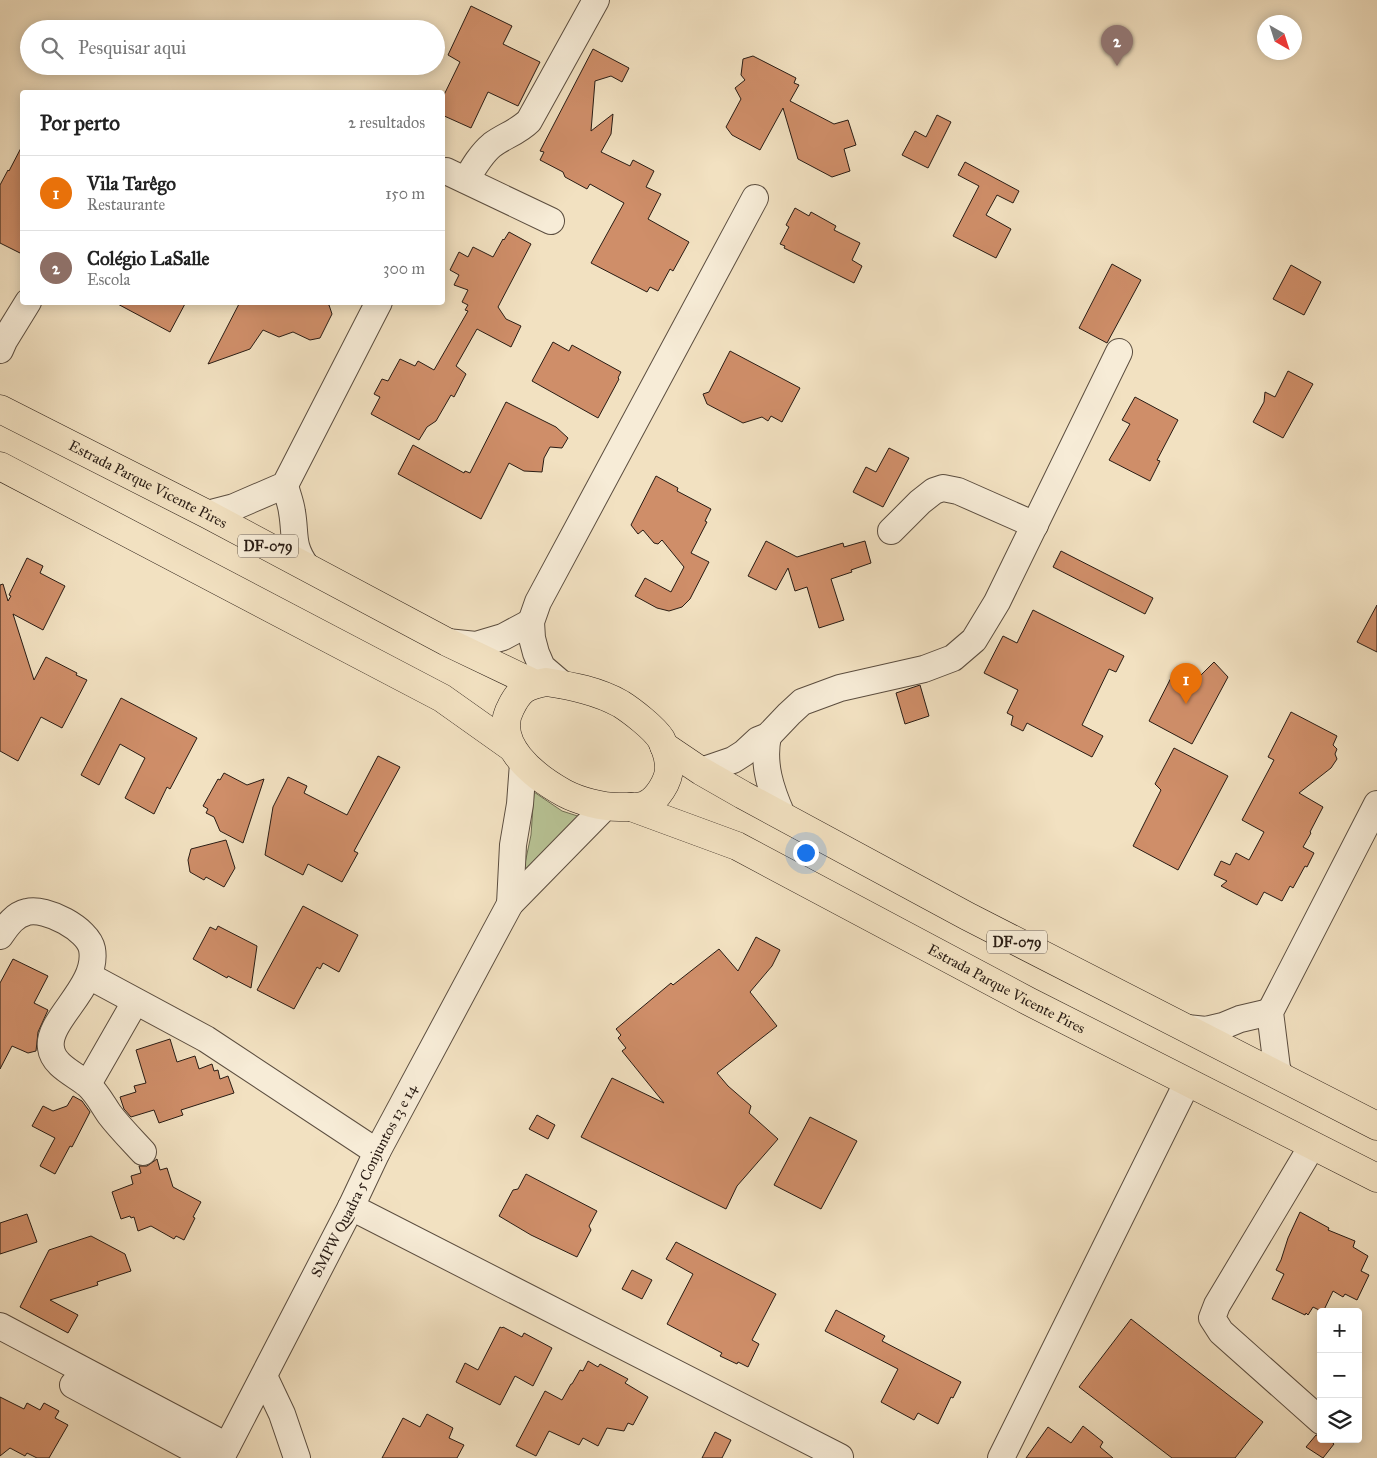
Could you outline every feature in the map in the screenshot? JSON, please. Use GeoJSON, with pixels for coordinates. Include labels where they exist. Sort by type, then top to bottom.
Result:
{"type":"FeatureCollection","features":[{"type":"Feature","properties":{"kind":"main road","name":"Estrada Parque Vicente Pires"},"geometry":{"type":"LineString","coordinates":[[0,409],[207,514],[447,642],[535,684]]}},
{"type":"Feature","properties":{"kind":"main road"},"geometry":{"type":"LineString","coordinates":[[0,466],[442,698],[517,755],[545,781],[566,794],[618,807]]}},
{"type":"Feature","properties":{"kind":"main road","name":"DF-079"},"geometry":{"type":"LineString","coordinates":[[535,684],[546,682],[592,691],[622,705],[660,737],[669,769],[665,784],[646,805],[618,807]]}},
{"type":"Feature","properties":{"kind":"main road"},"geometry":{"type":"LineString","coordinates":[[517,755],[505,726],[507,714],[525,687],[535,684]]}},
{"type":"Feature","properties":{"kind":"main road","name":"DF-079"},"geometry":{"type":"LineString","coordinates":[[664,746],[701,771],[967,916],[1377,1126]]}},
{"type":"Feature","properties":{"kind":"main road","name":"Estrada Parque Vicente Pires"},"geometry":{"type":"LineString","coordinates":[[618,807],[737,846],[1019,996],[1377,1178]]}},
{"type":"Feature","properties":{"kind":"street"},"geometry":{"type":"LineString","coordinates":[[449,175],[482,155],[490,146],[522,128],[529,121],[596,0]]}},
{"type":"Feature","properties":{"kind":"street"},"geometry":{"type":"LineString","coordinates":[[449,175],[551,221]]}},
{"type":"Feature","properties":{"kind":"street"},"geometry":{"type":"LineString","coordinates":[[563,685],[542,667],[532,638],[531,622],[538,602],[755,198]]}},
{"type":"Feature","properties":{"kind":"street"},"geometry":{"type":"LineString","coordinates":[[0,350],[26,305]]}},
{"type":"Feature","properties":{"kind":"street"},"geometry":{"type":"LineString","coordinates":[[207,514],[234,507],[285,485],[377,305]]}},
{"type":"Feature","properties":{"kind":"street"},"geometry":{"type":"LineString","coordinates":[[701,771],[734,760],[744,754],[758,740],[768,736],[802,702],[840,688],[924,669],[953,658],[966,649],[982,630],[1119,352]]}},
{"type":"Feature","properties":{"kind":"street"},"geometry":{"type":"LineString","coordinates":[[285,485],[292,512],[295,544],[298,554],[306,566]]}},
{"type":"Feature","properties":{"kind":"street"},"geometry":{"type":"LineString","coordinates":[[891,532],[920,502],[934,491],[943,488],[958,491],[1035,525]]}},
{"type":"Feature","properties":{"kind":"street"},"geometry":{"type":"LineString","coordinates":[[447,642],[476,645],[503,636],[531,622]]}},
{"type":"Feature","properties":{"kind":"street"},"geometry":{"type":"LineString","coordinates":[[768,736],[766,764],[773,794],[782,815]]}},
{"type":"Feature","properties":{"kind":"street","name":"SMPW Quadra 5 Conjuntos 13 e 14"},"geometry":{"type":"LineString","coordinates":[[510,904],[514,844],[520,804],[517,755]]}},
{"type":"Feature","properties":{"kind":"street"},"geometry":{"type":"LineString","coordinates":[[1281,1077],[1270,1012],[1377,804]]}},
{"type":"Feature","properties":{"kind":"street","name":"SMPW Quadra 5 Conjuntos 13 e 14"},"geometry":{"type":"LineString","coordinates":[[219,1454],[264,1376],[351,1207],[377,1152],[510,904],[618,807]]}},
{"type":"Feature","properties":{"kind":"street"},"geometry":{"type":"LineString","coordinates":[[0,936],[9,923],[28,911],[42,911],[72,925],[85,935],[92,946],[93,955],[89,976],[58,1023],[51,1039],[50,1049],[69,1073],[88,1084],[111,1116],[143,1152]]}},
{"type":"Feature","properties":{"kind":"street"},"geometry":{"type":"LineString","coordinates":[[89,976],[206,1039],[377,1152]]}},
{"type":"Feature","properties":{"kind":"street"},"geometry":{"type":"LineString","coordinates":[[88,1084],[135,1002]]}},
{"type":"Feature","properties":{"kind":"street"},"geometry":{"type":"LineString","coordinates":[[1187,1028],[1206,1030],[1270,1012]]}},
{"type":"Feature","properties":{"kind":"street"},"geometry":{"type":"LineString","coordinates":[[1005,1456],[1187,1083]]}},
{"type":"Feature","properties":{"kind":"street"},"geometry":{"type":"LineString","coordinates":[[1312,1146],[1216,1305],[1212,1318],[1221,1332],[1317,1417]]}},
{"type":"Feature","properties":{"kind":"street"},"geometry":{"type":"LineString","coordinates":[[351,1207],[840,1457]]}},
{"type":"Feature","properties":{"kind":"street"},"geometry":{"type":"LineString","coordinates":[[0,1326],[97,1387],[219,1454]]}},
{"type":"Feature","properties":{"kind":"street"},"geometry":{"type":"LineString","coordinates":[[0,1346],[97,1387]]}},
{"type":"Feature","properties":{"kind":"street"},"geometry":{"type":"LineString","coordinates":[[264,1376],[282,1414],[297,1458]]}},
{"type":"Feature","properties":{"kind":"green space"},"geometry":{"type":"Polygon","coordinates":[[[534,792],[562,811],[590,820],[519,892],[531,835],[534,792]]]}},
{"type":"Feature","properties":{"kind":"building"},"geometry":{"type":"Polygon","coordinates":[[[471,6],[512,26],[503,44],[540,62],[518,106],[488,92],[471,128],[445,116],[445,93],[460,62],[448,55],[471,6]]]}},
{"type":"Feature","properties":{"kind":"building"},"geometry":{"type":"Polygon","coordinates":[[[593,49],[629,68],[622,82],[611,76],[595,81],[591,131],[613,114],[611,134],[601,152],[630,166],[633,160],[654,171],[646,187],[661,194],[648,219],[689,242],[673,271],[670,269],[658,291],[650,287],[647,292],[591,263],[624,203],[590,184],[587,189],[565,177],[563,172],[540,160],[544,152],[540,151],[593,49]]]}},
{"type":"Feature","properties":{"kind":"building"},"geometry":{"type":"Polygon","coordinates":[[[753,56],[796,78],[794,83],[799,85],[790,101],[834,124],[848,120],[856,145],[844,149],[850,171],[832,177],[798,159],[783,108],[760,150],[732,135],[726,127],[741,99],[735,88],[745,80],[741,75],[743,59],[753,56]]]}},
{"type":"Feature","properties":{"kind":"building"},"geometry":{"type":"Polygon","coordinates":[[[937,115],[951,122],[928,168],[902,155],[915,131],[926,137],[937,115]]]}},
{"type":"Feature","properties":{"kind":"building"},"geometry":{"type":"Polygon","coordinates":[[[20,150],[20,253],[0,243],[0,185],[20,150]]]}},
{"type":"Feature","properties":{"kind":"building"},"geometry":{"type":"Polygon","coordinates":[[[965,162],[1019,191],[1013,203],[997,195],[986,215],[1011,229],[996,258],[953,236],[979,186],[958,175],[965,162]]]}},
{"type":"Feature","properties":{"kind":"building"},"geometry":{"type":"Polygon","coordinates":[[[795,208],[809,216],[811,212],[836,226],[834,230],[860,243],[852,260],[862,266],[854,283],[784,248],[785,246],[780,244],[789,227],[786,225],[795,208]]]}},
{"type":"Feature","properties":{"kind":"building"},"geometry":{"type":"Polygon","coordinates":[[[509,232],[531,244],[498,307],[506,319],[521,326],[511,347],[477,329],[456,366],[466,374],[454,397],[451,395],[436,421],[427,427],[419,440],[371,414],[380,397],[374,394],[382,379],[388,381],[400,359],[415,366],[418,361],[434,370],[468,311],[465,310],[468,305],[462,302],[468,290],[454,285],[459,275],[450,270],[459,252],[468,257],[473,247],[493,257],[509,232]]]}},
{"type":"Feature","properties":{"kind":"building"},"geometry":{"type":"Polygon","coordinates":[[[1112,264],[1141,280],[1107,343],[1079,328],[1112,264]]]}},
{"type":"Feature","properties":{"kind":"building"},"geometry":{"type":"Polygon","coordinates":[[[1291,265],[1321,282],[1304,315],[1273,299],[1291,265]]]}},
{"type":"Feature","properties":{"kind":"building"},"geometry":{"type":"Polygon","coordinates":[[[120,305],[184,305],[170,332],[120,305]]]}},
{"type":"Feature","properties":{"kind":"building"},"geometry":{"type":"Polygon","coordinates":[[[238,305],[329,305],[332,314],[320,338],[310,340],[293,332],[279,337],[263,330],[250,349],[208,364],[238,305]]]}},
{"type":"Feature","properties":{"kind":"building"},"geometry":{"type":"Polygon","coordinates":[[[553,342],[569,351],[572,345],[621,372],[598,418],[532,381],[553,342]]]}},
{"type":"Feature","properties":{"kind":"building"},"geometry":{"type":"Polygon","coordinates":[[[730,351],[800,388],[782,422],[771,416],[768,421],[762,417],[743,423],[707,404],[703,394],[709,392],[730,351]]]}},
{"type":"Feature","properties":{"kind":"building"},"geometry":{"type":"Polygon","coordinates":[[[1288,371],[1313,384],[1283,438],[1253,422],[1264,402],[1265,392],[1275,397],[1288,371]]]}},
{"type":"Feature","properties":{"kind":"building"},"geometry":{"type":"Polygon","coordinates":[[[1135,397],[1178,420],[1157,460],[1160,461],[1150,481],[1109,460],[1130,424],[1122,420],[1135,397]]]}},
{"type":"Feature","properties":{"kind":"building"},"geometry":{"type":"Polygon","coordinates":[[[506,402],[556,427],[568,438],[562,448],[550,447],[544,458],[542,472],[524,471],[509,463],[481,519],[398,474],[413,445],[464,473],[465,471],[470,473],[506,402]]]}},
{"type":"Feature","properties":{"kind":"building"},"geometry":{"type":"Polygon","coordinates":[[[889,448],[909,458],[883,507],[853,492],[866,467],[876,472],[889,448]]]}},
{"type":"Feature","properties":{"kind":"building"},"geometry":{"type":"Polygon","coordinates":[[[656,476],[678,488],[677,491],[711,509],[705,521],[707,522],[691,553],[709,562],[690,599],[682,607],[669,611],[657,608],[635,596],[645,578],[671,592],[684,567],[662,540],[658,544],[654,543],[643,530],[638,534],[631,525],[656,476]]]}},
{"type":"Feature","properties":{"kind":"building"},"geometry":{"type":"Polygon","coordinates":[[[766,541],[797,557],[843,543],[844,547],[865,541],[871,563],[831,579],[844,620],[819,628],[807,587],[795,591],[788,568],[776,590],[748,576],[766,541]]]}},
{"type":"Feature","properties":{"kind":"building"},"geometry":{"type":"Polygon","coordinates":[[[1061,551],[1153,598],[1145,614],[1053,567],[1061,551]]]}},
{"type":"Feature","properties":{"kind":"building"},"geometry":{"type":"Polygon","coordinates":[[[27,558],[43,566],[40,573],[65,586],[43,630],[13,614],[34,680],[46,657],[87,680],[62,728],[41,717],[18,761],[0,751],[0,585],[3,584],[8,601],[11,596],[9,595],[27,558]]]}},
{"type":"Feature","properties":{"kind":"building"},"geometry":{"type":"Polygon","coordinates":[[[1377,605],[1377,652],[1357,642],[1377,605]]]}},
{"type":"Feature","properties":{"kind":"building"},"geometry":{"type":"Polygon","coordinates":[[[1033,610],[1124,656],[1116,672],[1109,669],[1082,725],[1103,736],[1092,757],[1027,723],[1023,731],[1011,725],[1013,716],[1007,713],[1018,690],[984,673],[1003,636],[1017,643],[1033,610]]]}},
{"type":"Feature","properties":{"kind":"building"},"geometry":{"type":"Polygon","coordinates":[[[1214,662],[1228,677],[1192,744],[1149,721],[1176,668],[1179,670],[1181,667],[1199,677],[1214,662]]]}},
{"type":"Feature","properties":{"kind":"building"},"geometry":{"type":"Polygon","coordinates":[[[920,685],[929,716],[905,724],[896,693],[920,685]]]}},
{"type":"Feature","properties":{"kind":"building"},"geometry":{"type":"Polygon","coordinates":[[[121,698],[197,738],[170,789],[167,787],[154,814],[125,798],[145,758],[120,744],[99,785],[81,775],[121,698]]]}},
{"type":"Feature","properties":{"kind":"building"},"geometry":{"type":"Polygon","coordinates":[[[1291,712],[1337,736],[1333,745],[1337,749],[1335,754],[1337,759],[1331,768],[1299,793],[1323,807],[1303,847],[1314,853],[1307,867],[1305,866],[1293,888],[1290,886],[1282,901],[1264,892],[1257,905],[1221,886],[1227,881],[1214,875],[1221,861],[1230,865],[1236,853],[1249,860],[1264,832],[1242,820],[1274,760],[1268,757],[1291,712]]]}},
{"type":"Feature","properties":{"kind":"building"},"geometry":{"type":"Polygon","coordinates":[[[1174,748],[1228,776],[1178,870],[1133,846],[1161,790],[1155,784],[1174,748]]]}},
{"type":"Feature","properties":{"kind":"building"},"geometry":{"type":"Polygon","coordinates":[[[378,756],[400,767],[354,851],[358,853],[342,882],[308,864],[303,875],[265,855],[273,807],[288,777],[307,786],[304,793],[347,815],[378,756]]]}},
{"type":"Feature","properties":{"kind":"building"},"geometry":{"type":"Polygon","coordinates":[[[224,773],[247,785],[264,779],[243,843],[220,831],[214,817],[206,813],[208,809],[203,806],[218,779],[220,780],[224,773]]]}},
{"type":"Feature","properties":{"kind":"building"},"geometry":{"type":"Polygon","coordinates":[[[226,840],[235,868],[224,887],[206,877],[204,880],[190,872],[188,860],[191,849],[226,840]]]}},
{"type":"Feature","properties":{"kind":"building"},"geometry":{"type":"Polygon","coordinates":[[[303,906],[358,935],[339,972],[323,963],[320,969],[317,967],[294,1009],[257,990],[303,906]]]}},
{"type":"Feature","properties":{"kind":"building"},"geometry":{"type":"Polygon","coordinates":[[[218,926],[257,946],[251,988],[228,976],[227,978],[193,959],[210,927],[216,930],[218,926]]]}},
{"type":"Feature","properties":{"kind":"building"},"geometry":{"type":"Polygon","coordinates":[[[756,937],[780,950],[772,966],[750,992],[777,1026],[717,1073],[728,1086],[751,1106],[749,1113],[778,1139],[737,1186],[726,1209],[581,1137],[612,1078],[664,1103],[622,1051],[626,1048],[618,1038],[621,1035],[616,1029],[671,983],[673,985],[719,949],[738,971],[756,937]]]}},
{"type":"Feature","properties":{"kind":"building"},"geometry":{"type":"Polygon","coordinates":[[[13,959],[48,976],[34,1003],[48,1010],[38,1032],[36,1051],[28,1053],[12,1046],[0,1069],[0,983],[13,959]]]}},
{"type":"Feature","properties":{"kind":"building"},"geometry":{"type":"Polygon","coordinates":[[[170,1039],[177,1062],[195,1056],[199,1069],[212,1064],[214,1071],[218,1070],[220,1079],[228,1076],[234,1093],[181,1110],[183,1115],[159,1123],[154,1110],[131,1117],[124,1109],[120,1097],[136,1092],[134,1086],[146,1083],[136,1050],[170,1039]]]}},
{"type":"Feature","properties":{"kind":"building"},"geometry":{"type":"Polygon","coordinates":[[[73,1096],[82,1101],[90,1112],[72,1147],[70,1146],[55,1174],[40,1166],[55,1138],[32,1126],[43,1106],[53,1111],[67,1106],[73,1096]]]}},
{"type":"Feature","properties":{"kind":"building"},"geometry":{"type":"Polygon","coordinates":[[[537,1115],[555,1125],[548,1139],[529,1129],[537,1115]]]}},
{"type":"Feature","properties":{"kind":"building"},"geometry":{"type":"Polygon","coordinates":[[[810,1117],[857,1141],[821,1209],[774,1185],[810,1117]]]}},
{"type":"Feature","properties":{"kind":"building"},"geometry":{"type":"Polygon","coordinates":[[[157,1159],[160,1170],[167,1168],[173,1187],[201,1202],[184,1240],[176,1236],[174,1239],[151,1226],[138,1231],[134,1217],[131,1218],[130,1216],[121,1219],[112,1192],[133,1184],[131,1176],[141,1173],[139,1166],[147,1166],[157,1159]]]}},
{"type":"Feature","properties":{"kind":"building"},"geometry":{"type":"Polygon","coordinates":[[[526,1174],[597,1211],[589,1226],[591,1230],[577,1257],[531,1235],[499,1216],[513,1190],[518,1189],[526,1174]]]}},
{"type":"Feature","properties":{"kind":"building"},"geometry":{"type":"Polygon","coordinates":[[[1300,1212],[1329,1228],[1328,1230],[1355,1241],[1353,1247],[1368,1256],[1361,1271],[1369,1275],[1357,1300],[1345,1294],[1343,1297],[1333,1291],[1325,1308],[1317,1309],[1313,1307],[1308,1315],[1306,1313],[1305,1315],[1272,1299],[1284,1274],[1276,1270],[1300,1212]]]}},
{"type":"Feature","properties":{"kind":"building"},"geometry":{"type":"Polygon","coordinates":[[[27,1214],[37,1242],[0,1254],[0,1223],[27,1214]]]}},
{"type":"Feature","properties":{"kind":"building"},"geometry":{"type":"Polygon","coordinates":[[[91,1236],[125,1254],[131,1271],[97,1282],[98,1285],[50,1300],[78,1315],[68,1333],[20,1307],[49,1250],[91,1236]]]}},
{"type":"Feature","properties":{"kind":"building"},"geometry":{"type":"Polygon","coordinates":[[[676,1242],[776,1294],[752,1340],[759,1344],[748,1367],[720,1356],[722,1353],[667,1324],[693,1274],[666,1259],[676,1242]]]}},
{"type":"Feature","properties":{"kind":"building"},"geometry":{"type":"Polygon","coordinates":[[[632,1270],[652,1280],[642,1299],[622,1289],[632,1270]]]}},
{"type":"Feature","properties":{"kind":"building"},"geometry":{"type":"Polygon","coordinates":[[[836,1310],[885,1336],[882,1341],[961,1382],[953,1398],[951,1397],[938,1424],[918,1413],[914,1420],[881,1402],[898,1369],[825,1331],[836,1310]]]}},
{"type":"Feature","properties":{"kind":"building"},"geometry":{"type":"Polygon","coordinates":[[[1131,1319],[1263,1422],[1235,1458],[1172,1458],[1079,1387],[1131,1319]]]}},
{"type":"Feature","properties":{"kind":"building"},"geometry":{"type":"Polygon","coordinates":[[[500,1327],[522,1337],[524,1333],[552,1348],[533,1386],[515,1376],[500,1405],[456,1382],[465,1363],[478,1370],[500,1327]]]}},
{"type":"Feature","properties":{"kind":"building"},"geometry":{"type":"Polygon","coordinates":[[[588,1361],[598,1367],[600,1364],[628,1379],[625,1383],[648,1397],[633,1425],[628,1423],[624,1431],[607,1428],[598,1446],[583,1438],[579,1445],[549,1431],[536,1456],[516,1446],[545,1391],[562,1400],[580,1370],[583,1371],[588,1361]]]}},
{"type":"Feature","properties":{"kind":"building"},"geometry":{"type":"Polygon","coordinates":[[[0,1397],[24,1409],[27,1403],[40,1410],[44,1403],[59,1411],[55,1418],[68,1425],[49,1458],[37,1458],[27,1453],[25,1456],[10,1448],[0,1456],[0,1397]]]}},
{"type":"Feature","properties":{"kind":"building"},"geometry":{"type":"Polygon","coordinates":[[[427,1414],[453,1428],[449,1438],[464,1445],[457,1458],[382,1458],[403,1418],[420,1427],[427,1414]]]}},
{"type":"Feature","properties":{"kind":"building"},"geometry":{"type":"Polygon","coordinates":[[[1083,1426],[1103,1442],[1100,1447],[1113,1458],[1026,1458],[1048,1427],[1071,1443],[1083,1426]]]}},
{"type":"Feature","properties":{"kind":"building"},"geometry":{"type":"Polygon","coordinates":[[[715,1432],[731,1440],[722,1458],[702,1458],[715,1432]]]}},
{"type":"Feature","properties":{"kind":"building"},"geometry":{"type":"Polygon","coordinates":[[[1316,1435],[1317,1443],[1334,1444],[1323,1458],[1306,1447],[1316,1435]]]}},
{"type":"Feature","properties":{"kind":"place","name":"Colégio LaSalle"},"geometry":{"type":"Point","coordinates":[1117,66]}},
{"type":"Feature","properties":{"kind":"place","name":"Vila Tarêgo"},"geometry":{"type":"Point","coordinates":[1186,704]}}]}
